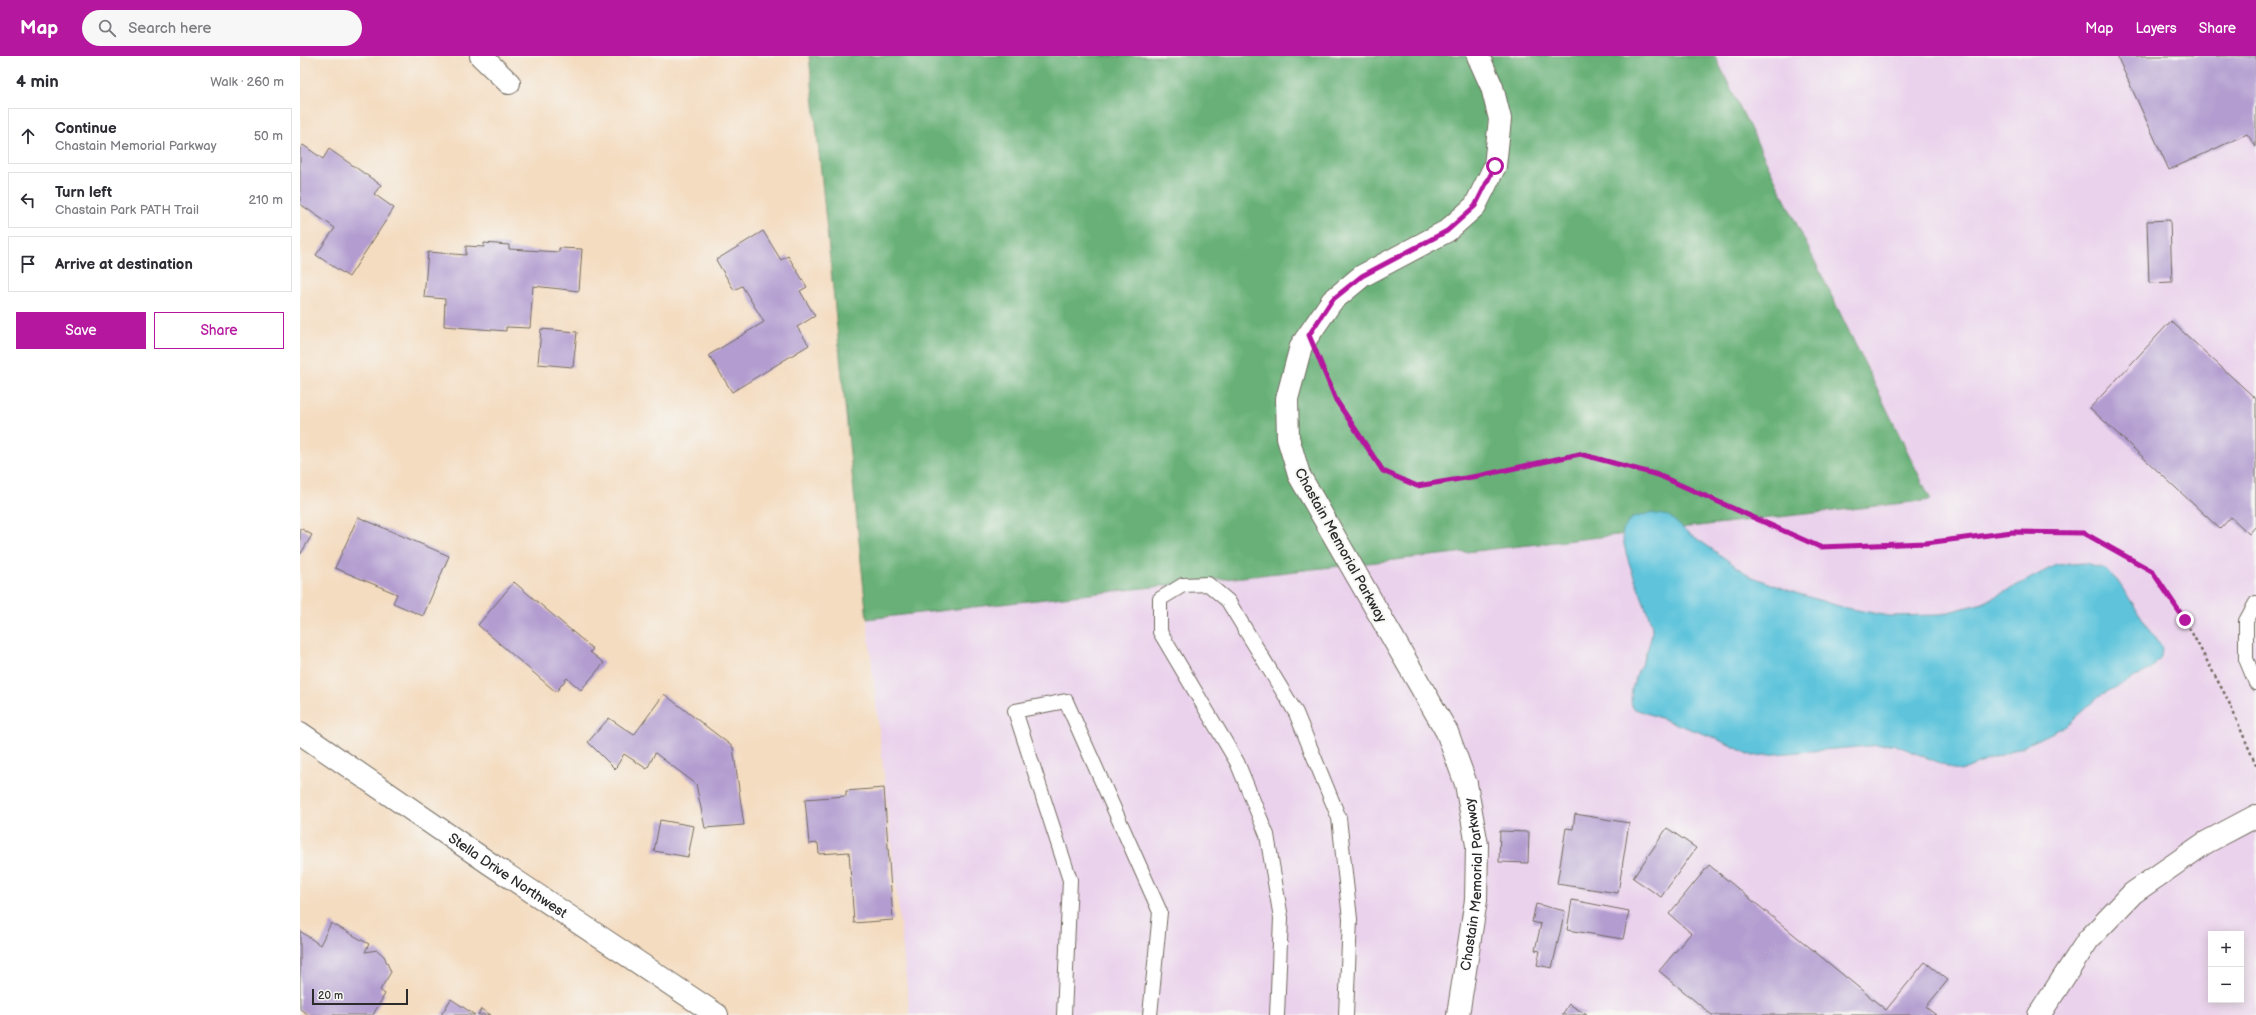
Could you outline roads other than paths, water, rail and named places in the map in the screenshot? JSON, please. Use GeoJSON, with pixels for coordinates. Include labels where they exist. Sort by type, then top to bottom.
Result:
{"type":"FeatureCollection","features":[{"type":"Feature","properties":{"kind":"street"},"geometry":{"type":"LineString","coordinates":[[481,56],[509,83]]}},
{"type":"Feature","properties":{"kind":"street","name":"Chastain Memorial Parkway"},"geometry":{"type":"LineString","coordinates":[[1458,1015],[1476,900],[1476,845],[1466,784],[1447,732],[1299,475],[1288,438],[1287,399],[1301,346],[1332,300],[1362,276],[1447,231],[1475,206],[1495,166],[1500,119],[1492,87],[1478,56]]}},
{"type":"Feature","properties":{"kind":"street","name":"Stella Drive Northwest"},"geometry":{"type":"LineString","coordinates":[[300,733],[489,863],[717,1015]]}},
{"type":"Feature","properties":{"kind":"street"},"geometry":{"type":"LineString","coordinates":[[2039,1015],[2088,940],[2133,893],[2205,843],[2256,816]]}},
{"type":"Feature","properties":{"kind":"lane"},"geometry":{"type":"LineString","coordinates":[[1276,1015],[1281,918],[1267,835],[1237,762],[1160,632],[1160,599],[1183,585],[1208,584],[1228,600],[1296,713],[1339,818],[1350,919],[1346,1015]]}},
{"type":"Feature","properties":{"kind":"lane"},"geometry":{"type":"LineString","coordinates":[[2256,603],[2246,620],[2246,659],[2256,683]]}},
{"type":"Feature","properties":{"kind":"lane"},"geometry":{"type":"LineString","coordinates":[[1064,1015],[1070,880],[1014,711],[1066,701],[1160,912],[1150,1015]]}},
{"type":"Feature","properties":{"kind":"water"},"geometry":{"type":"Polygon","coordinates":[[[1650,513],[1669,516],[1686,531],[1750,576],[1796,593],[1842,607],[1889,616],[1937,615],[1983,603],[2056,565],[2085,563],[2103,568],[2117,580],[2162,648],[2161,658],[2151,669],[2099,696],[2066,726],[2022,747],[1960,771],[1893,744],[1753,756],[1710,736],[1632,708],[1632,688],[1647,650],[1652,625],[1629,562],[1623,541],[1622,530],[1632,518],[1650,513]]]}}]}
